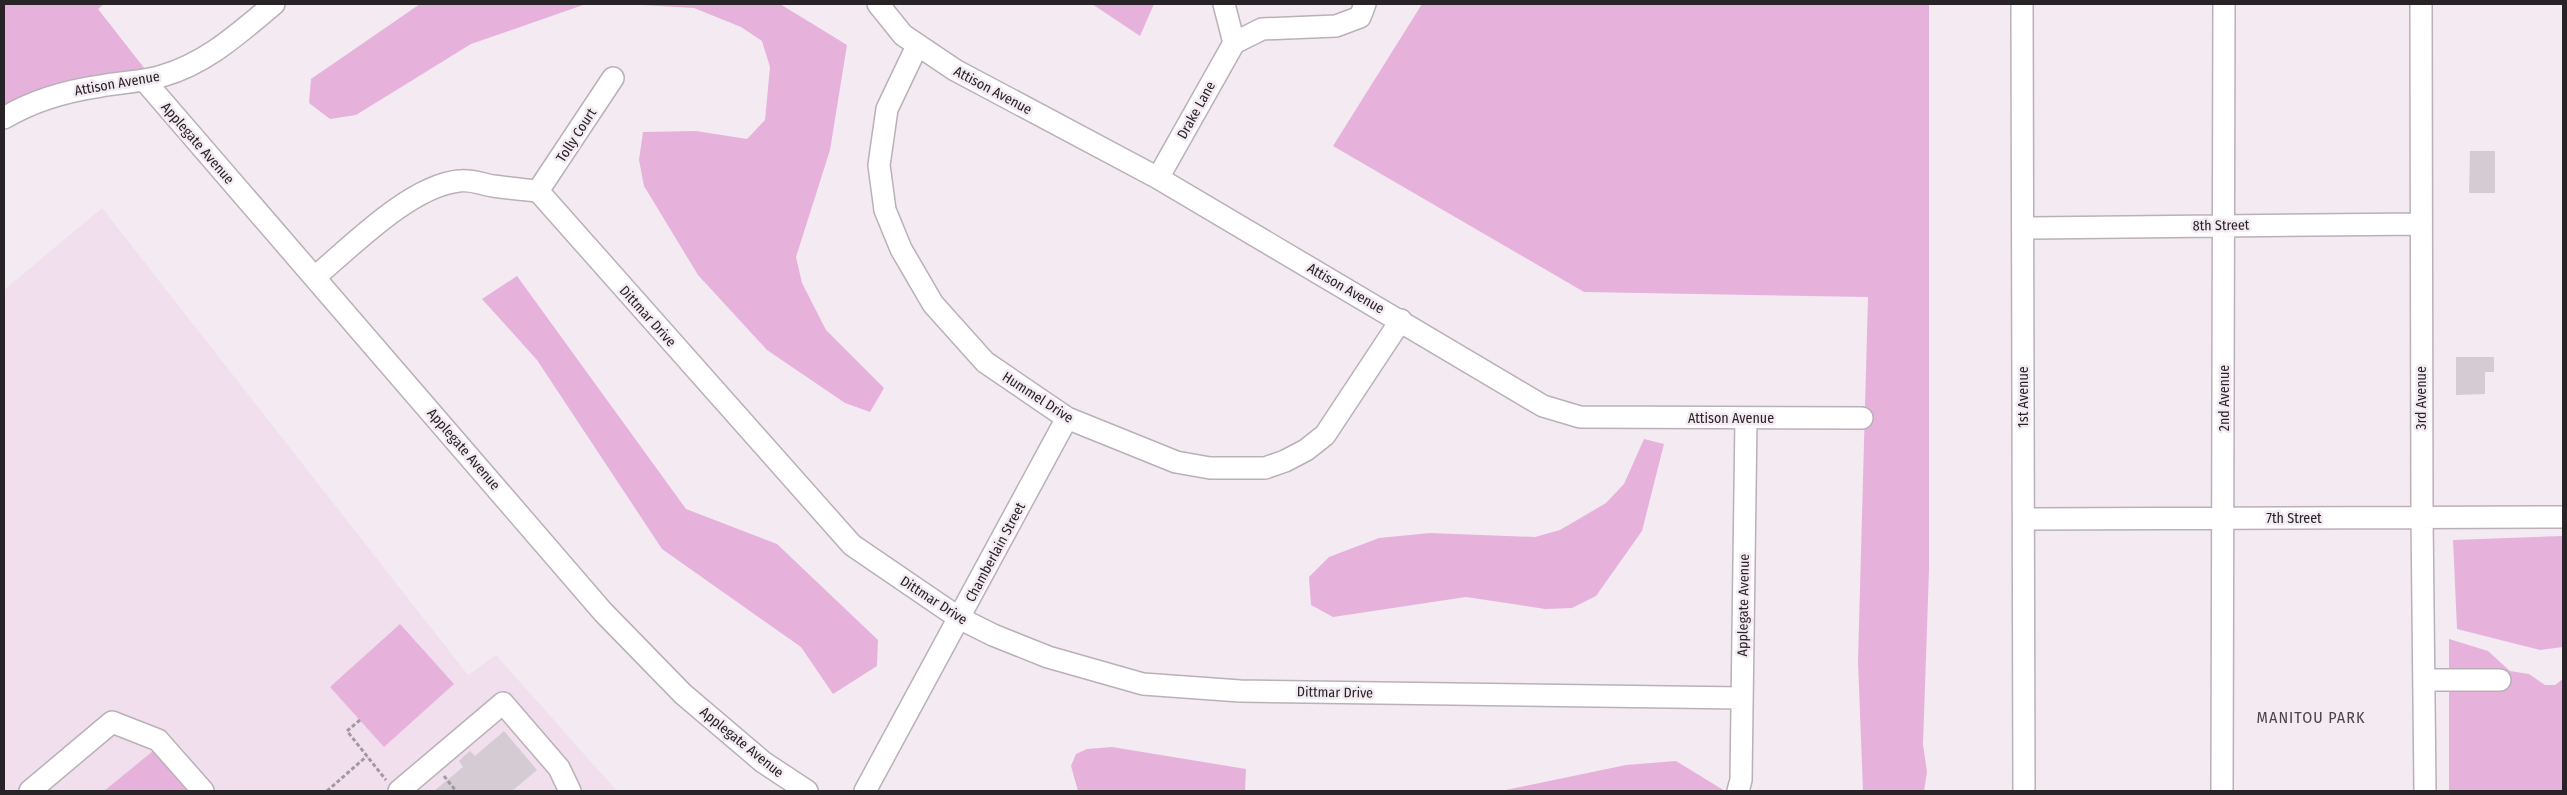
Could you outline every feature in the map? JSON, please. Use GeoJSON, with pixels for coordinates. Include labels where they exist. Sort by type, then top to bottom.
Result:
{"type":"FeatureCollection","features":[{"type":"Feature","properties":{"kind":"street","name":"Attison Avenue"},"geometry":{"type":"LineString","coordinates":[[4,118],[25,106],[60,94],[163,76],[220,49],[274,4]]}},
{"type":"Feature","properties":{"kind":"street","name":"Attison Avenue"},"geometry":{"type":"LineString","coordinates":[[878,4],[903,35],[955,70],[1158,178],[1401,320],[1543,406],[1560,413],[1580,417],[1862,418]]}},
{"type":"Feature","properties":{"kind":"street"},"geometry":{"type":"LineString","coordinates":[[1224,4],[1234,43],[1262,29],[1336,26],[1360,18],[1365,4]]}},
{"type":"Feature","properties":{"kind":"street","name":"1st Avenue"},"geometry":{"type":"LineString","coordinates":[[2022,4],[2024,791]]}},
{"type":"Feature","properties":{"kind":"street","name":"2nd Avenue"},"geometry":{"type":"LineString","coordinates":[[2222,791],[2224,4]]}},
{"type":"Feature","properties":{"kind":"street","name":"3rd Avenue"},"geometry":{"type":"LineString","coordinates":[[2421,4],[2420,224],[2425,791]]}},
{"type":"Feature","properties":{"kind":"street","name":"Drake Lane"},"geometry":{"type":"LineString","coordinates":[[1158,178],[1234,43]]}},
{"type":"Feature","properties":{"kind":"street","name":"Hummel Drive"},"geometry":{"type":"LineString","coordinates":[[917,46],[887,108],[879,165],[885,210],[891,226],[901,249],[933,304],[985,362],[1067,418],[1176,462],[1210,468],[1265,468],[1306,450],[1324,435],[1401,320]]}},
{"type":"Feature","properties":{"kind":"street","name":"Tolly Court"},"geometry":{"type":"LineString","coordinates":[[538,192],[613,78]]}},
{"type":"Feature","properties":{"kind":"street","name":"Applegate Avenue"},"geometry":{"type":"LineString","coordinates":[[144,80],[603,612],[683,694],[763,762],[808,791]]}},
{"type":"Feature","properties":{"kind":"street"},"geometry":{"type":"LineString","coordinates":[[315,277],[410,198],[441,184],[460,180],[538,192]]}},
{"type":"Feature","properties":{"kind":"street","name":"Dittmar Drive"},"geometry":{"type":"LineString","coordinates":[[538,192],[852,545],[959,618],[1048,657],[1143,684],[1250,691],[1742,698]]}},
{"type":"Feature","properties":{"kind":"street","name":"8th Street"},"geometry":{"type":"LineString","coordinates":[[2023,228],[2224,224],[2420,224]]}},
{"type":"Feature","properties":{"kind":"street","name":"Chamberlain Street"},"geometry":{"type":"LineString","coordinates":[[865,791],[1067,418]]}},
{"type":"Feature","properties":{"kind":"street","name":"Applegate Avenue"},"geometry":{"type":"LineString","coordinates":[[1738,791],[1740,780],[1742,698],[1746,418]]}},
{"type":"Feature","properties":{"kind":"street","name":"7th Street"},"geometry":{"type":"LineString","coordinates":[[2024,519],[2563,517]]}},
{"type":"Feature","properties":{"kind":"street"},"geometry":{"type":"LineString","coordinates":[[2425,680],[2500,680]]}},
{"type":"Feature","properties":{"kind":"street"},"geometry":{"type":"LineString","coordinates":[[393,786],[502,703],[559,768],[570,791]]}},
{"type":"Feature","properties":{"kind":"street"},"geometry":{"type":"LineString","coordinates":[[30,791],[112,722],[158,740],[203,791]]}},
{"type":"Feature","properties":{"kind":"path"},"geometry":{"type":"LineString","coordinates":[[360,720],[346,731],[393,786]]}},
{"type":"Feature","properties":{"kind":"path"},"geometry":{"type":"LineString","coordinates":[[327,791],[367,756]]}},
{"type":"Feature","properties":{"kind":"path"},"geometry":{"type":"LineString","coordinates":[[438,770],[456,791]]}},
{"type":"Feature","properties":{"kind":"shaded area"},"geometry":{"type":"Polygon","coordinates":[[[4,4],[104,4],[98,9],[152,78],[4,114],[4,4]]]}},
{"type":"Feature","properties":{"kind":"shaded area"},"geometry":{"type":"Polygon","coordinates":[[[420,4],[586,4],[471,44],[356,115],[330,119],[309,103],[311,79],[420,4]]]}},
{"type":"Feature","properties":{"kind":"shaded area"},"geometry":{"type":"Polygon","coordinates":[[[624,4],[780,4],[847,45],[830,150],[796,257],[802,283],[826,330],[884,388],[870,412],[845,403],[767,350],[698,275],[644,186],[639,160],[643,132],[696,131],[747,139],[765,120],[770,67],[762,41],[741,27],[694,8],[624,4]]]}},
{"type":"Feature","properties":{"kind":"shaded area"},"geometry":{"type":"Polygon","coordinates":[[[1092,4],[1154,4],[1140,36],[1092,4]]]}},
{"type":"Feature","properties":{"kind":"shaded area"},"geometry":{"type":"Polygon","coordinates":[[[1422,4],[1929,4],[1929,570],[1923,744],[1927,772],[1924,791],[1863,791],[1858,661],[1868,297],[1584,292],[1333,146],[1422,4]]]}},
{"type":"Feature","properties":{"kind":"shaded area"},"geometry":{"type":"Polygon","coordinates":[[[102,208],[468,675],[496,655],[617,791],[187,791],[153,751],[104,791],[4,791],[4,290],[102,208]]]}},
{"type":"Feature","properties":{"kind":"shaded area"},"geometry":{"type":"Polygon","coordinates":[[[517,276],[686,509],[777,544],[878,640],[877,666],[833,694],[801,647],[662,549],[537,360],[482,299],[517,276]]]}},
{"type":"Feature","properties":{"kind":"shaded area"},"geometry":{"type":"Polygon","coordinates":[[[1644,439],[1664,444],[1642,531],[1596,596],[1572,608],[1545,609],[1466,597],[1333,617],[1311,605],[1309,577],[1329,557],[1379,538],[1430,533],[1535,537],[1560,530],[1606,503],[1624,484],[1644,439]]]}},
{"type":"Feature","properties":{"kind":"shaded area"},"geometry":{"type":"Polygon","coordinates":[[[2563,536],[2563,647],[2540,650],[2457,629],[2453,540],[2563,536]]]}},
{"type":"Feature","properties":{"kind":"shaded area"},"geometry":{"type":"Polygon","coordinates":[[[400,624],[454,684],[384,747],[330,687],[400,624]]]}},
{"type":"Feature","properties":{"kind":"shaded area"},"geometry":{"type":"Polygon","coordinates":[[[2449,639],[2488,651],[2510,671],[2529,674],[2545,685],[2555,685],[2563,679],[2563,791],[2449,791],[2449,639]]]}},
{"type":"Feature","properties":{"kind":"shaded area"},"geometry":{"type":"Polygon","coordinates":[[[1112,747],[1246,769],[1245,791],[1078,791],[1071,766],[1076,754],[1087,749],[1112,747]]]}},
{"type":"Feature","properties":{"kind":"shaded area"},"geometry":{"type":"Polygon","coordinates":[[[153,751],[187,791],[104,791],[153,751]]]}},
{"type":"Feature","properties":{"kind":"shaded area"},"geometry":{"type":"Polygon","coordinates":[[[1676,761],[1725,791],[1501,791],[1626,765],[1676,761]]]}},
{"type":"Feature","properties":{"kind":"building"},"geometry":{"type":"Polygon","coordinates":[[[2470,151],[2495,151],[2495,193],[2469,193],[2470,151]]]}},
{"type":"Feature","properties":{"kind":"building"},"geometry":{"type":"Polygon","coordinates":[[[2456,357],[2494,357],[2494,372],[2485,372],[2485,394],[2456,395],[2456,357]]]}},
{"type":"Feature","properties":{"kind":"building"},"geometry":{"type":"Polygon","coordinates":[[[504,731],[537,770],[512,791],[434,791],[463,767],[459,761],[464,756],[470,751],[475,756],[504,731]]]}},
{"type":"Feature","properties":{"kind":"district","name":"MANITOU PARK"},"geometry":{"type":"Point","coordinates":[2311,717]}}]}
